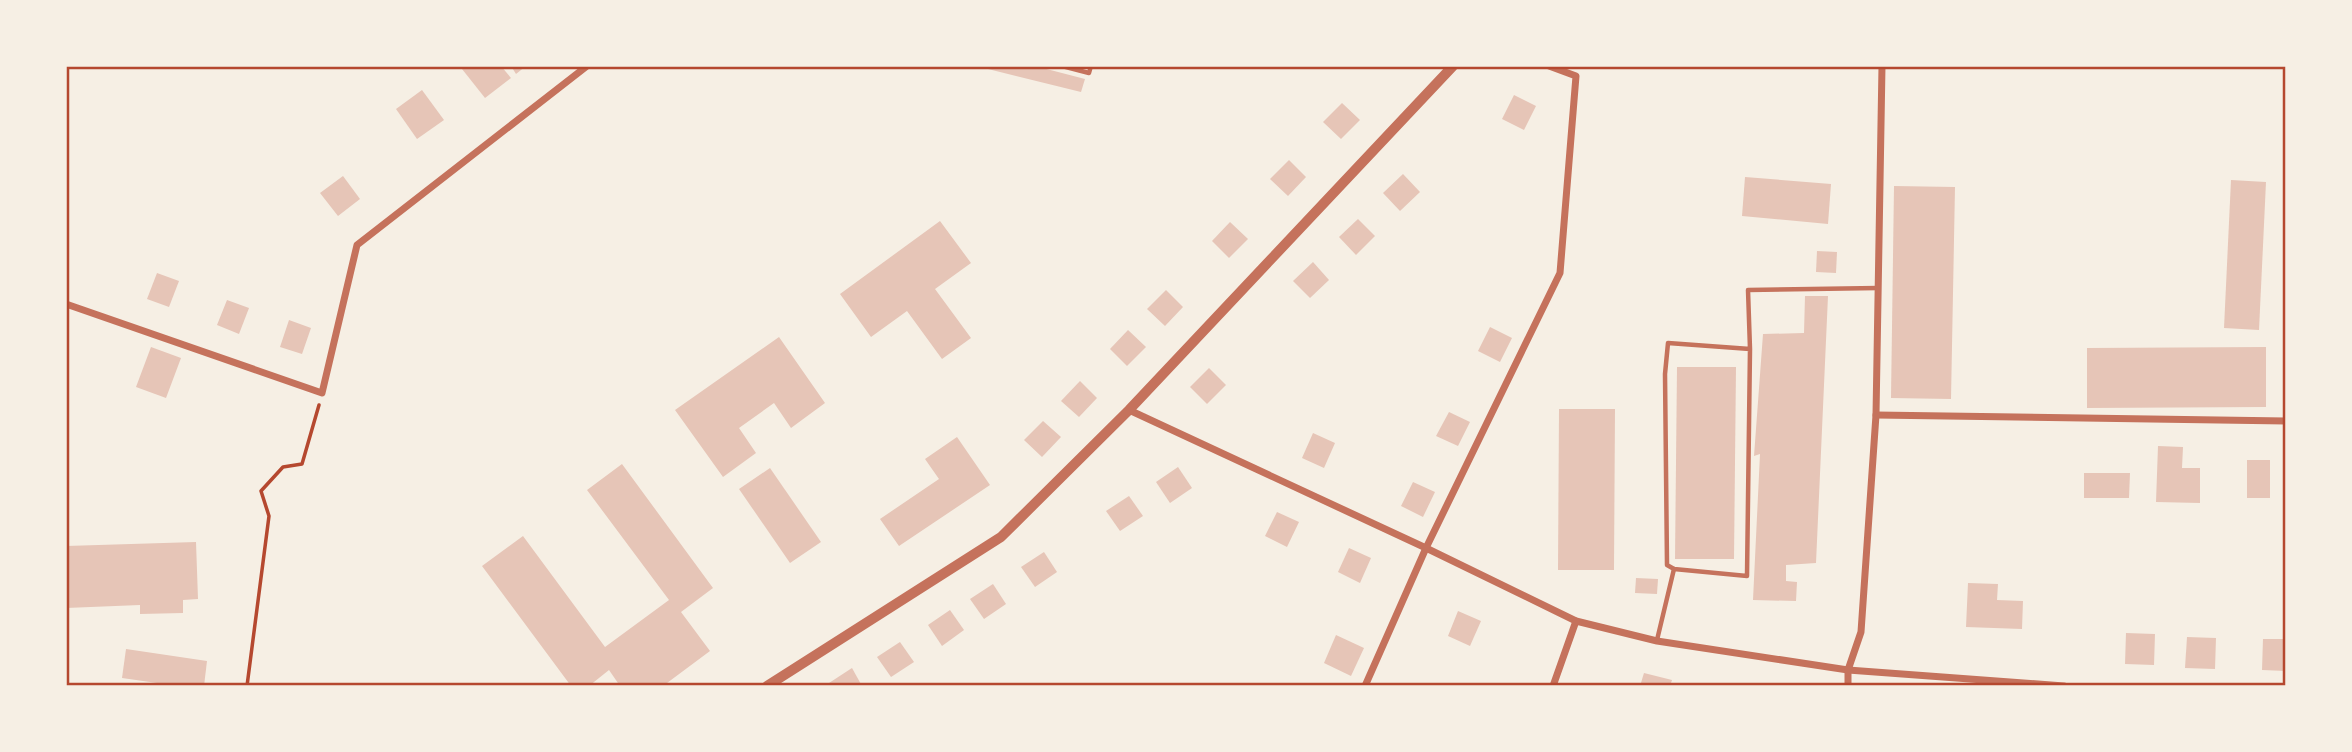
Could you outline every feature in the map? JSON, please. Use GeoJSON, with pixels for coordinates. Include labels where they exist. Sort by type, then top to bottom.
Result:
{"type":"FeatureCollection","features":[{"type":"Feature","properties":{"kind":"street"},"geometry":{"type":"LineString","coordinates":[[66,304],[322,393],[357,245],[587,66]]}},
{"type":"Feature","properties":{"kind":"street"},"geometry":{"type":"LineString","coordinates":[[767,685],[1001,537],[1129,410],[1453,66]]}},
{"type":"Feature","properties":{"kind":"street"},"geometry":{"type":"LineString","coordinates":[[1365,685],[1426,548],[1560,273],[1576,76],[1549,66]]}},
{"type":"Feature","properties":{"kind":"street"},"geometry":{"type":"LineString","coordinates":[[1848,685],[1848,670],[1861,632],[1877,415],[1882,66]]}},
{"type":"Feature","properties":{"kind":"street"},"geometry":{"type":"LineString","coordinates":[[1129,410],[1576,621],[1657,641],[1848,670],[2064,685]]}},
{"type":"Feature","properties":{"kind":"street"},"geometry":{"type":"LineString","coordinates":[[1877,415],[2286,421]]}},
{"type":"Feature","properties":{"kind":"street"},"geometry":{"type":"LineString","coordinates":[[1553,685],[1576,621]]}},
{"type":"Feature","properties":{"kind":"lane"},"geometry":{"type":"LineString","coordinates":[[1062,66],[1089,73],[1091,66]]}},
{"type":"Feature","properties":{"kind":"lane"},"geometry":{"type":"LineString","coordinates":[[1749,349],[1668,343],[1665,374],[1667,565],[1674,569],[1746,576],[1749,349],[1748,290],[1879,288]]}},
{"type":"Feature","properties":{"kind":"lane"},"geometry":{"type":"LineString","coordinates":[[1657,641],[1674,569]]}},
{"type":"Feature","properties":{"kind":"path"},"geometry":{"type":"LineString","coordinates":[[247,685],[269,516],[261,491],[283,467],[302,464],[322,393]]}},
{"type":"Feature","properties":{"kind":"building"},"geometry":{"type":"Polygon","coordinates":[[[466,66],[501,66],[511,78],[485,98],[462,69],[466,66]]]}},
{"type":"Feature","properties":{"kind":"building"},"geometry":{"type":"Polygon","coordinates":[[[511,66],[526,66],[516,74],[511,66]]]}},
{"type":"Feature","properties":{"kind":"building"},"geometry":{"type":"Polygon","coordinates":[[[976,66],[1035,66],[1085,79],[1081,92],[976,66]]]}},
{"type":"Feature","properties":{"kind":"building"},"geometry":{"type":"Polygon","coordinates":[[[422,90],[444,120],[417,139],[396,109],[422,90]]]}},
{"type":"Feature","properties":{"kind":"building"},"geometry":{"type":"Polygon","coordinates":[[[1514,95],[1536,106],[1524,130],[1502,119],[1514,95]]]}},
{"type":"Feature","properties":{"kind":"building"},"geometry":{"type":"Polygon","coordinates":[[[1342,103],[1360,120],[1341,139],[1323,122],[1342,103]]]}},
{"type":"Feature","properties":{"kind":"building"},"geometry":{"type":"Polygon","coordinates":[[[1289,160],[1306,177],[1288,196],[1270,179],[1289,160]]]}},
{"type":"Feature","properties":{"kind":"building"},"geometry":{"type":"Polygon","coordinates":[[[1403,174],[1420,192],[1400,211],[1383,193],[1403,174]]]}},
{"type":"Feature","properties":{"kind":"building"},"geometry":{"type":"Polygon","coordinates":[[[343,176],[360,199],[338,216],[320,193],[343,176]]]}},
{"type":"Feature","properties":{"kind":"building"},"geometry":{"type":"Polygon","coordinates":[[[1745,177],[1831,184],[1828,224],[1742,216],[1745,177]]]}},
{"type":"Feature","properties":{"kind":"building"},"geometry":{"type":"Polygon","coordinates":[[[2231,180],[2266,182],[2259,330],[2224,328],[2231,180]]]}},
{"type":"Feature","properties":{"kind":"building"},"geometry":{"type":"Polygon","coordinates":[[[1894,186],[1955,187],[1951,399],[1891,398],[1894,186]]]}},
{"type":"Feature","properties":{"kind":"building"},"geometry":{"type":"Polygon","coordinates":[[[1358,219],[1375,236],[1356,255],[1339,237],[1358,219]]]}},
{"type":"Feature","properties":{"kind":"building"},"geometry":{"type":"Polygon","coordinates":[[[940,221],[971,263],[935,289],[971,338],[942,359],[907,311],[871,337],[840,294],[940,221]]]}},
{"type":"Feature","properties":{"kind":"building"},"geometry":{"type":"Polygon","coordinates":[[[1230,222],[1248,239],[1229,258],[1212,241],[1230,222]]]}},
{"type":"Feature","properties":{"kind":"building"},"geometry":{"type":"Polygon","coordinates":[[[1817,251],[1837,252],[1836,273],[1816,272],[1817,251]]]}},
{"type":"Feature","properties":{"kind":"building"},"geometry":{"type":"Polygon","coordinates":[[[1313,262],[1329,280],[1310,298],[1293,281],[1313,262]]]}},
{"type":"Feature","properties":{"kind":"building"},"geometry":{"type":"Polygon","coordinates":[[[157,273],[179,281],[169,307],[147,299],[157,273]]]}},
{"type":"Feature","properties":{"kind":"building"},"geometry":{"type":"Polygon","coordinates":[[[1166,290],[1183,307],[1165,326],[1147,309],[1166,290]]]}},
{"type":"Feature","properties":{"kind":"building"},"geometry":{"type":"Polygon","coordinates":[[[1805,296],[1828,296],[1816,563],[1786,565],[1786,581],[1797,582],[1796,601],[1753,600],[1760,454],[1754,456],[1763,334],[1804,333],[1805,296]]]}},
{"type":"Feature","properties":{"kind":"building"},"geometry":{"type":"Polygon","coordinates":[[[227,300],[249,308],[239,334],[217,325],[227,300]]]}},
{"type":"Feature","properties":{"kind":"building"},"geometry":{"type":"Polygon","coordinates":[[[289,320],[311,328],[302,354],[280,347],[289,320]]]}},
{"type":"Feature","properties":{"kind":"building"},"geometry":{"type":"Polygon","coordinates":[[[1490,327],[1512,338],[1500,362],[1478,351],[1490,327]]]}},
{"type":"Feature","properties":{"kind":"building"},"geometry":{"type":"Polygon","coordinates":[[[1128,330],[1146,347],[1127,366],[1110,349],[1128,330]]]}},
{"type":"Feature","properties":{"kind":"building"},"geometry":{"type":"Polygon","coordinates":[[[779,337],[825,403],[791,428],[774,403],[739,428],[756,453],[723,477],[675,410],[779,337]]]}},
{"type":"Feature","properties":{"kind":"building"},"geometry":{"type":"Polygon","coordinates":[[[151,347],[181,358],[166,398],[136,387],[151,347]]]}},
{"type":"Feature","properties":{"kind":"building"},"geometry":{"type":"Polygon","coordinates":[[[2266,347],[2266,407],[2087,408],[2087,348],[2266,347]]]}},
{"type":"Feature","properties":{"kind":"building"},"geometry":{"type":"Polygon","coordinates":[[[1677,367],[1736,367],[1734,559],[1675,559],[1677,367]]]}},
{"type":"Feature","properties":{"kind":"building"},"geometry":{"type":"Polygon","coordinates":[[[1209,368],[1226,385],[1207,404],[1190,387],[1209,368]]]}},
{"type":"Feature","properties":{"kind":"building"},"geometry":{"type":"Polygon","coordinates":[[[1080,381],[1097,398],[1079,417],[1061,401],[1080,381]]]}},
{"type":"Feature","properties":{"kind":"building"},"geometry":{"type":"Polygon","coordinates":[[[1559,409],[1615,409],[1614,570],[1558,570],[1559,409]]]}},
{"type":"Feature","properties":{"kind":"building"},"geometry":{"type":"Polygon","coordinates":[[[1449,412],[1470,422],[1458,446],[1436,436],[1449,412]]]}},
{"type":"Feature","properties":{"kind":"building"},"geometry":{"type":"Polygon","coordinates":[[[1043,421],[1061,437],[1042,457],[1024,440],[1043,421]]]}},
{"type":"Feature","properties":{"kind":"building"},"geometry":{"type":"Polygon","coordinates":[[[1313,433],[1335,443],[1324,468],[1302,458],[1313,433]]]}},
{"type":"Feature","properties":{"kind":"building"},"geometry":{"type":"Polygon","coordinates":[[[957,437],[990,485],[899,546],[880,519],[939,479],[925,459],[957,437]]]}},
{"type":"Feature","properties":{"kind":"building"},"geometry":{"type":"Polygon","coordinates":[[[2158,446],[2183,447],[2182,468],[2200,468],[2200,503],[2156,502],[2158,446]]]}},
{"type":"Feature","properties":{"kind":"building"},"geometry":{"type":"Polygon","coordinates":[[[2247,460],[2270,460],[2270,498],[2247,498],[2247,460]]]}},
{"type":"Feature","properties":{"kind":"building"},"geometry":{"type":"Polygon","coordinates":[[[622,464],[713,588],[681,612],[710,651],[663,686],[620,686],[609,670],[589,686],[571,686],[482,566],[523,536],[605,647],[669,600],[587,490],[622,464]]]}},
{"type":"Feature","properties":{"kind":"building"},"geometry":{"type":"Polygon","coordinates":[[[1178,467],[1192,488],[1170,503],[1156,482],[1178,467]]]}},
{"type":"Feature","properties":{"kind":"building"},"geometry":{"type":"Polygon","coordinates":[[[770,468],[821,542],[790,563],[739,489],[770,468]]]}},
{"type":"Feature","properties":{"kind":"building"},"geometry":{"type":"Polygon","coordinates":[[[2084,473],[2130,473],[2129,498],[2084,498],[2084,473]]]}},
{"type":"Feature","properties":{"kind":"building"},"geometry":{"type":"Polygon","coordinates":[[[1413,482],[1435,492],[1423,517],[1401,506],[1413,482]]]}},
{"type":"Feature","properties":{"kind":"building"},"geometry":{"type":"Polygon","coordinates":[[[1129,496],[1143,516],[1120,531],[1106,511],[1129,496]]]}},
{"type":"Feature","properties":{"kind":"building"},"geometry":{"type":"Polygon","coordinates":[[[1277,512],[1299,522],[1287,547],[1265,536],[1277,512]]]}},
{"type":"Feature","properties":{"kind":"building"},"geometry":{"type":"Polygon","coordinates":[[[196,542],[198,599],[183,600],[183,613],[140,614],[140,605],[66,608],[66,546],[196,542]]]}},
{"type":"Feature","properties":{"kind":"building"},"geometry":{"type":"Polygon","coordinates":[[[1349,548],[1371,558],[1360,583],[1338,572],[1349,548]]]}},
{"type":"Feature","properties":{"kind":"building"},"geometry":{"type":"Polygon","coordinates":[[[1044,552],[1057,572],[1035,587],[1021,567],[1044,552]]]}},
{"type":"Feature","properties":{"kind":"building"},"geometry":{"type":"Polygon","coordinates":[[[1636,578],[1658,579],[1657,594],[1635,593],[1636,578]]]}},
{"type":"Feature","properties":{"kind":"building"},"geometry":{"type":"Polygon","coordinates":[[[1968,583],[1998,584],[1997,600],[2023,601],[2022,629],[1966,627],[1968,583]]]}},
{"type":"Feature","properties":{"kind":"building"},"geometry":{"type":"Polygon","coordinates":[[[993,584],[1006,604],[984,619],[970,599],[993,584]]]}},
{"type":"Feature","properties":{"kind":"building"},"geometry":{"type":"Polygon","coordinates":[[[950,610],[964,630],[942,646],[928,625],[950,610]]]}},
{"type":"Feature","properties":{"kind":"building"},"geometry":{"type":"Polygon","coordinates":[[[1458,611],[1481,621],[1470,646],[1448,636],[1458,611]]]}},
{"type":"Feature","properties":{"kind":"building"},"geometry":{"type":"Polygon","coordinates":[[[2126,633],[2155,634],[2154,665],[2125,664],[2126,633]]]}},
{"type":"Feature","properties":{"kind":"building"},"geometry":{"type":"Polygon","coordinates":[[[1336,635],[1364,648],[1351,676],[1324,663],[1336,635]]]}},
{"type":"Feature","properties":{"kind":"building"},"geometry":{"type":"Polygon","coordinates":[[[2187,637],[2216,638],[2215,669],[2185,668],[2187,637]]]}},
{"type":"Feature","properties":{"kind":"building"},"geometry":{"type":"Polygon","coordinates":[[[2263,639],[2286,639],[2286,671],[2262,670],[2263,639]]]}},
{"type":"Feature","properties":{"kind":"building"},"geometry":{"type":"Polygon","coordinates":[[[900,642],[914,662],[891,677],[877,657],[900,642]]]}},
{"type":"Feature","properties":{"kind":"building"},"geometry":{"type":"Polygon","coordinates":[[[126,649],[207,661],[204,686],[178,686],[122,678],[126,649]]]}},
{"type":"Feature","properties":{"kind":"building"},"geometry":{"type":"Polygon","coordinates":[[[852,668],[862,686],[831,686],[829,683],[852,668]]]}},
{"type":"Feature","properties":{"kind":"building"},"geometry":{"type":"Polygon","coordinates":[[[1644,673],[1672,680],[1670,686],[1640,686],[1644,673]]]}}]}
